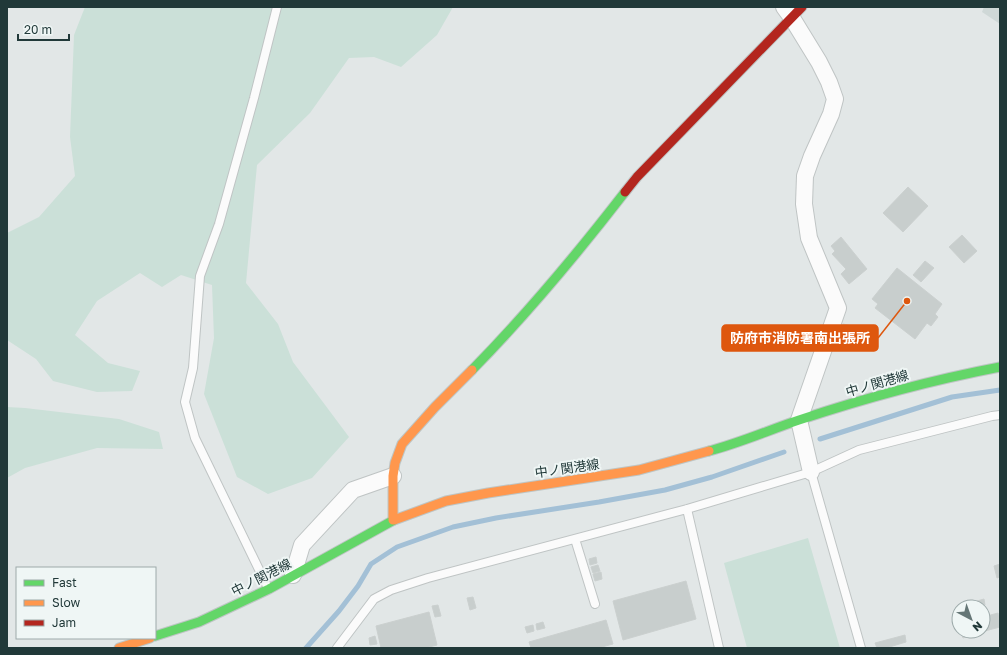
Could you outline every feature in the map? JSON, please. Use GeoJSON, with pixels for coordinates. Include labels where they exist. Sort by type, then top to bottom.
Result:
{"type":"FeatureCollection","features":[{"type":"Feature","properties":{"kind":"main road"},"geometry":{"type":"LineString","coordinates":[[393,520],[393,476],[395,463],[402,444],[435,407],[506,335],[574,256],[636,177],[793,11]]}},
{"type":"Feature","properties":{"kind":"main road","name":"中ノ関港線"},"geometry":{"type":"LineString","coordinates":[[156,636],[199,622],[269,589],[393,520],[446,502],[488,493],[639,470],[724,447],[799,420],[895,390],[957,375],[1000,368]]}},
{"type":"Feature","properties":{"kind":"main road"},"geometry":{"type":"LineString","coordinates":[[118,648],[147,639]]}},
{"type":"Feature","properties":{"kind":"street"},"geometry":{"type":"LineString","coordinates":[[793,11],[829,82],[835,100],[832,114],[812,156],[805,176],[804,204],[809,238],[838,308],[799,420],[811,472]]}},
{"type":"Feature","properties":{"kind":"street"},"geometry":{"type":"LineString","coordinates":[[293,575],[302,545],[353,490],[393,476]]}},
{"type":"Feature","properties":{"kind":"lane"},"geometry":{"type":"LineString","coordinates":[[269,589],[195,438],[185,402],[193,368],[200,276],[221,217],[278,7]]}},
{"type":"Feature","properties":{"kind":"lane"},"geometry":{"type":"LineString","coordinates":[[337,648],[374,599],[391,590],[428,578],[687,509],[811,472],[860,450],[1000,415]]}},
{"type":"Feature","properties":{"kind":"lane"},"geometry":{"type":"LineString","coordinates":[[811,472],[861,648]]}},
{"type":"Feature","properties":{"kind":"lane"},"geometry":{"type":"LineString","coordinates":[[687,509],[719,648]]}},
{"type":"Feature","properties":{"kind":"lane"},"geometry":{"type":"LineString","coordinates":[[575,539],[596,604]]}},
{"type":"Feature","properties":{"kind":"shaded area"},"geometry":{"type":"Polygon","coordinates":[[[984,7],[1000,7],[1000,24],[982,12],[984,7]]]}},
{"type":"Feature","properties":{"kind":"green space"},"geometry":{"type":"Polygon","coordinates":[[[85,7],[453,7],[437,35],[401,67],[374,57],[349,58],[310,113],[257,165],[246,283],[278,324],[293,362],[349,437],[312,478],[268,494],[237,477],[204,394],[214,338],[212,285],[181,275],[162,287],[140,273],[97,301],[75,335],[108,363],[140,371],[132,391],[97,392],[53,381],[36,359],[7,340],[7,233],[39,217],[75,176],[70,137],[74,35],[85,7]]]}},
{"type":"Feature","properties":{"kind":"green space"},"geometry":{"type":"Polygon","coordinates":[[[7,407],[119,419],[159,432],[163,449],[97,448],[25,468],[7,478],[7,407]]]}},
{"type":"Feature","properties":{"kind":"green space"},"geometry":{"type":"Polygon","coordinates":[[[808,538],[840,648],[747,648],[724,563],[808,538]]]}},
{"type":"Feature","properties":{"kind":"building"},"geometry":{"type":"Polygon","coordinates":[[[908,187],[928,206],[903,232],[883,213],[908,187]]]}},
{"type":"Feature","properties":{"kind":"building"},"geometry":{"type":"Polygon","coordinates":[[[962,235],[977,251],[964,263],[949,247],[962,235]]]}},
{"type":"Feature","properties":{"kind":"building"},"geometry":{"type":"Polygon","coordinates":[[[841,237],[867,269],[849,284],[841,274],[846,269],[832,254],[835,251],[831,246],[841,237]]]}},
{"type":"Feature","properties":{"kind":"building"},"geometry":{"type":"Polygon","coordinates":[[[925,261],[934,268],[921,282],[913,275],[925,261]]]}},
{"type":"Feature","properties":{"kind":"building"},"geometry":{"type":"Polygon","coordinates":[[[897,268],[942,304],[935,314],[938,317],[931,326],[927,323],[915,339],[875,308],[878,304],[872,299],[897,268]]]}},
{"type":"Feature","properties":{"kind":"building"},"geometry":{"type":"Polygon","coordinates":[[[843,324],[852,326],[844,349],[836,346],[843,324]]]}},
{"type":"Feature","properties":{"kind":"building"},"geometry":{"type":"Polygon","coordinates":[[[596,557],[597,563],[590,565],[589,559],[596,557]]]}},
{"type":"Feature","properties":{"kind":"building"},"geometry":{"type":"Polygon","coordinates":[[[1000,564],[1000,577],[997,578],[994,566],[1000,564]]]}},
{"type":"Feature","properties":{"kind":"building"},"geometry":{"type":"Polygon","coordinates":[[[598,565],[600,571],[593,573],[591,567],[598,565]]]}},
{"type":"Feature","properties":{"kind":"building"},"geometry":{"type":"Polygon","coordinates":[[[601,572],[602,579],[595,581],[593,574],[601,572]]]}},
{"type":"Feature","properties":{"kind":"building"},"geometry":{"type":"Polygon","coordinates":[[[686,581],[696,619],[623,640],[613,601],[686,581]]]}},
{"type":"Feature","properties":{"kind":"building"},"geometry":{"type":"Polygon","coordinates":[[[473,597],[476,608],[470,610],[467,598],[473,597]]]}},
{"type":"Feature","properties":{"kind":"building"},"geometry":{"type":"Polygon","coordinates":[[[438,605],[441,616],[435,617],[432,606],[438,605]]]}},
{"type":"Feature","properties":{"kind":"building"},"geometry":{"type":"Polygon","coordinates":[[[429,612],[437,645],[425,648],[381,648],[376,626],[429,612]]]}},
{"type":"Feature","properties":{"kind":"building"},"geometry":{"type":"Polygon","coordinates":[[[998,613],[1000,627],[991,629],[991,615],[998,613]]]}},
{"type":"Feature","properties":{"kind":"building"},"geometry":{"type":"Polygon","coordinates":[[[606,620],[613,644],[598,648],[531,648],[529,642],[606,620]]]}},
{"type":"Feature","properties":{"kind":"building"},"geometry":{"type":"Polygon","coordinates":[[[543,622],[545,628],[537,630],[536,624],[543,622]]]}},
{"type":"Feature","properties":{"kind":"building"},"geometry":{"type":"Polygon","coordinates":[[[533,625],[534,631],[527,633],[525,627],[533,625]]]}},
{"type":"Feature","properties":{"kind":"building"},"geometry":{"type":"Polygon","coordinates":[[[905,635],[906,642],[886,648],[877,648],[875,643],[905,635]]]}},
{"type":"Feature","properties":{"kind":"building"},"geometry":{"type":"Polygon","coordinates":[[[375,636],[377,644],[370,645],[369,638],[375,636]]]}},
{"type":"Feature","properties":{"kind":"waterway"},"geometry":{"type":"LineString","coordinates":[[820,439],[952,397],[1000,390]]}},
{"type":"Feature","properties":{"kind":"waterway"},"geometry":{"type":"LineString","coordinates":[[306,648],[339,611],[358,586],[371,564],[397,547],[453,527],[496,518],[665,490],[712,477],[784,452]]}},
{"type":"Feature","properties":{"kind":"traffic: fast"},"geometry":{"type":"LineString","coordinates":[[472,370],[551,283],[625,192]]}},
{"type":"Feature","properties":{"kind":"traffic: fast"},"geometry":{"type":"LineString","coordinates":[[709,451],[849,404],[924,384],[1000,367]]}},
{"type":"Feature","properties":{"kind":"traffic: fast"},"geometry":{"type":"LineString","coordinates":[[156,636],[199,622],[269,589],[394,520]]}},
{"type":"Feature","properties":{"kind":"traffic: slow"},"geometry":{"type":"LineString","coordinates":[[393,520],[393,476],[395,463],[402,444],[435,407],[472,370]]}},
{"type":"Feature","properties":{"kind":"traffic: slow"},"geometry":{"type":"LineString","coordinates":[[394,520],[446,501],[488,493],[639,470],[709,451]]}},
{"type":"Feature","properties":{"kind":"traffic: slow"},"geometry":{"type":"LineString","coordinates":[[119,648],[147,639]]}},
{"type":"Feature","properties":{"kind":"traffic: jam"},"geometry":{"type":"LineString","coordinates":[[625,192],[637,177],[802,7]]}},
{"type":"Feature","properties":{"kind":"place","name":"防府市消防署南出張所"},"geometry":{"type":"Point","coordinates":[907,301]}}]}
